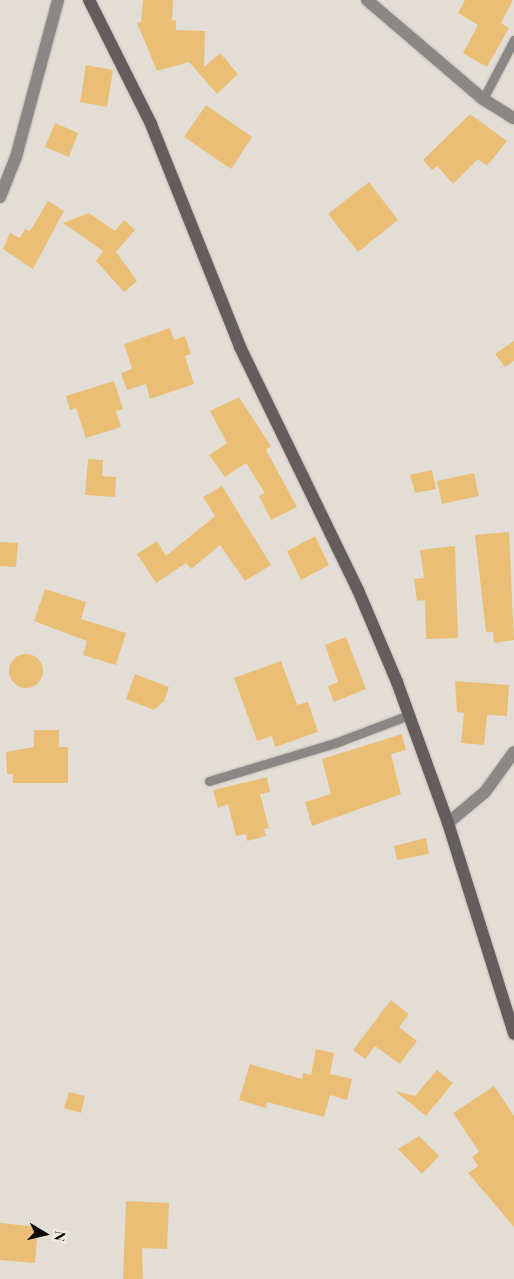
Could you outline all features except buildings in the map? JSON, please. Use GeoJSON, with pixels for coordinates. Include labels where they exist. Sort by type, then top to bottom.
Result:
{"type":"FeatureCollection","features":[{"type":"Feature","properties":{"kind":"street"},"geometry":{"type":"LineString","coordinates":[[0,197],[16,157],[58,0]]}},
{"type":"Feature","properties":{"kind":"street"},"geometry":{"type":"LineString","coordinates":[[89,0],[151,124],[240,347],[358,590],[409,715],[448,823],[514,1034]]}},
{"type":"Feature","properties":{"kind":"street"},"geometry":{"type":"LineString","coordinates":[[367,0],[483,99],[514,118]]}},
{"type":"Feature","properties":{"kind":"street"},"geometry":{"type":"LineString","coordinates":[[448,823],[485,792],[514,752]]}},
{"type":"Feature","properties":{"kind":"lane"},"geometry":{"type":"LineString","coordinates":[[483,99],[514,40]]}},
{"type":"Feature","properties":{"kind":"lane"},"geometry":{"type":"LineString","coordinates":[[209,781],[335,743],[409,715]]}}]}
